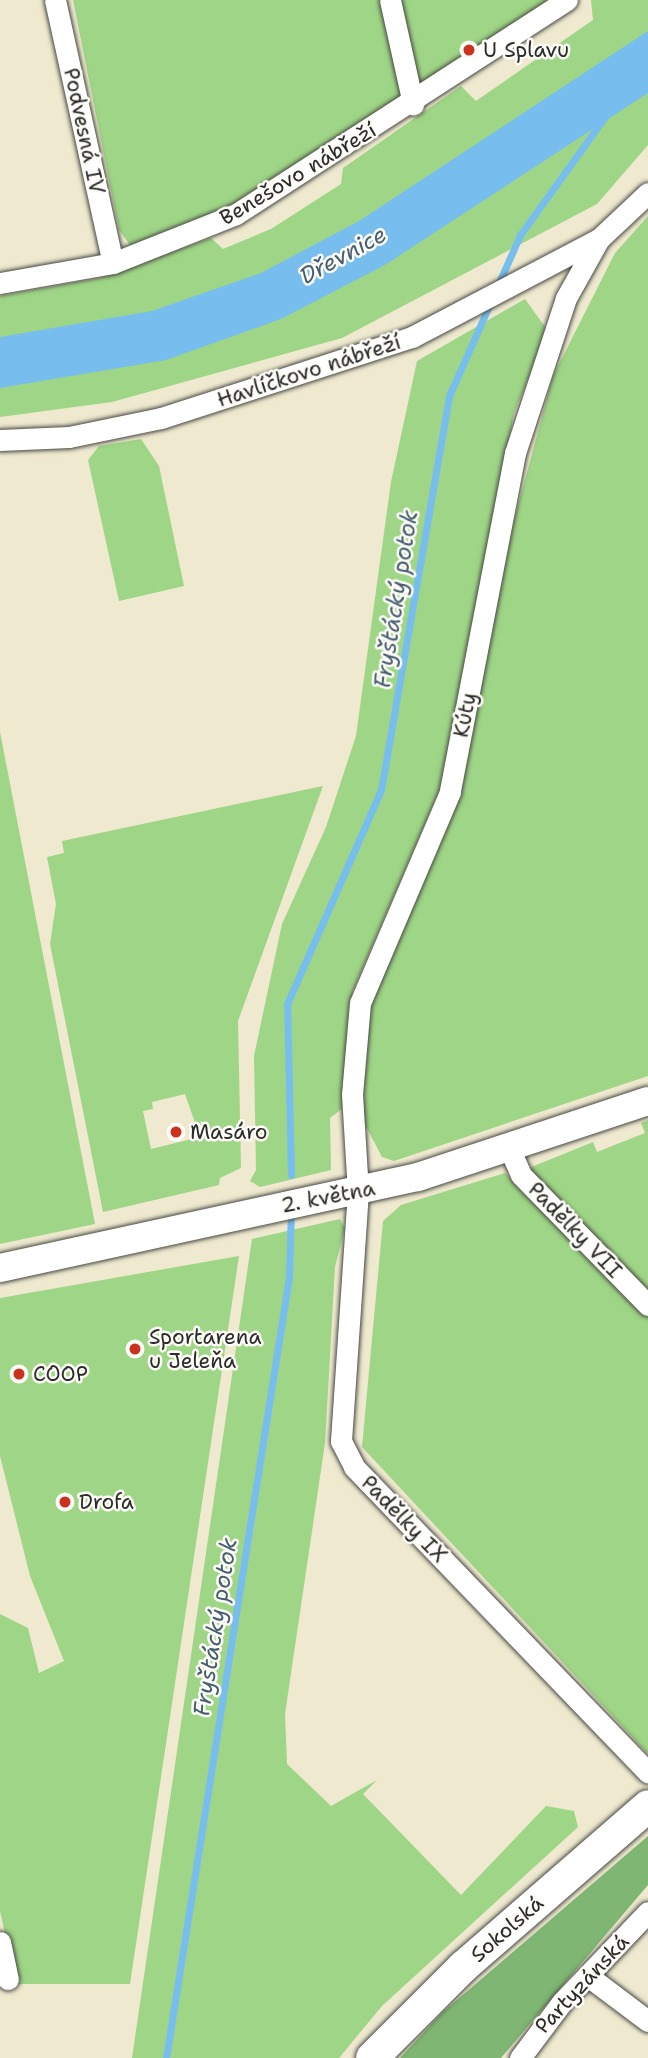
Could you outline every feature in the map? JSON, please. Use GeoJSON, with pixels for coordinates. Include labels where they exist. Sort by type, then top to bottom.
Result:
{"type":"FeatureCollection","features":[{"type":"Feature","properties":{"kind":"main road","name":"Sokolská"},"geometry":{"type":"LineString","coordinates":[[372,2058],[463,1966],[648,1806]]}},
{"type":"Feature","properties":{"kind":"street","name":"Podvesná IV"},"geometry":{"type":"LineString","coordinates":[[55,0],[113,263]]}},
{"type":"Feature","properties":{"kind":"street"},"geometry":{"type":"LineString","coordinates":[[390,0],[413,104]]}},
{"type":"Feature","properties":{"kind":"street","name":"Benešovo nábřeží"},"geometry":{"type":"LineString","coordinates":[[0,284],[113,263],[236,214],[413,104],[567,0]]}},
{"type":"Feature","properties":{"kind":"street"},"geometry":{"type":"LineString","coordinates":[[598,239],[648,193]]}},
{"type":"Feature","properties":{"kind":"street","name":"Havlíčkovo nábřeží"},"geometry":{"type":"LineString","coordinates":[[0,440],[69,437],[170,415],[412,337],[598,239]]}},
{"type":"Feature","properties":{"kind":"street","name":"Kúty"},"geometry":{"type":"LineString","coordinates":[[358,1191],[352,1094],[360,1003],[450,792],[516,453],[566,298],[598,239]]}},
{"type":"Feature","properties":{"kind":"street","name":"2. května"},"geometry":{"type":"LineString","coordinates":[[0,1268],[249,1212],[358,1191],[510,1150],[648,1101]]}},
{"type":"Feature","properties":{"kind":"street","name":"Padělky VII"},"geometry":{"type":"LineString","coordinates":[[510,1150],[521,1175],[648,1305]]}},
{"type":"Feature","properties":{"kind":"street","name":"Padělky IX"},"geometry":{"type":"LineString","coordinates":[[358,1191],[341,1441],[345,1455],[648,1772]]}},
{"type":"Feature","properties":{"kind":"street","name":"Partyzánská"},"geometry":{"type":"LineString","coordinates":[[520,2058],[588,1976],[648,1912]]}},
{"type":"Feature","properties":{"kind":"street"},"geometry":{"type":"LineString","coordinates":[[0,1942],[8,1979]]}},
{"type":"Feature","properties":{"kind":"street"},"geometry":{"type":"LineString","coordinates":[[588,1976],[648,2021]]}},
{"type":"Feature","properties":{"kind":"green space"},"geometry":{"type":"Polygon","coordinates":[[[73,0],[550,0],[229,208],[130,245],[119,230],[73,0]]]}},
{"type":"Feature","properties":{"kind":"green space"},"geometry":{"type":"Polygon","coordinates":[[[591,0],[648,0],[648,145],[597,204],[342,338],[112,402],[0,417],[0,296],[100,278],[211,238],[223,249],[271,229],[341,184],[343,168],[461,86],[476,101],[593,20],[591,0]]]}},
{"type":"Feature","properties":{"kind":"green space"},"geometry":{"type":"Polygon","coordinates":[[[648,216],[648,1076],[394,1161],[382,1157],[362,1119],[371,996],[462,780],[513,524],[553,376],[615,253],[648,216]]]}},
{"type":"Feature","properties":{"kind":"green space"},"geometry":{"type":"Polygon","coordinates":[[[525,299],[548,331],[514,413],[449,768],[353,990],[343,1108],[330,1118],[331,1170],[260,1187],[250,1181],[256,1170],[254,1056],[282,924],[326,827],[356,736],[391,482],[417,361],[525,299]]]}},
{"type":"Feature","properties":{"kind":"green space"},"geometry":{"type":"Polygon","coordinates":[[[141,439],[159,466],[184,586],[119,601],[88,460],[99,446],[141,439]]]}},
{"type":"Feature","properties":{"kind":"green space"},"geometry":{"type":"Polygon","coordinates":[[[0,732],[95,1224],[0,1244],[0,732]]]}},
{"type":"Feature","properties":{"kind":"green space"},"geometry":{"type":"Polygon","coordinates":[[[323,786],[238,1021],[241,1168],[220,1178],[219,1185],[103,1212],[50,944],[56,904],[47,857],[64,853],[62,841],[323,786]],[[185,1094],[152,1102],[153,1109],[143,1111],[151,1149],[200,1137],[185,1094]]]}},
{"type":"Feature","properties":{"kind":"green space"},"geometry":{"type":"Polygon","coordinates":[[[648,1120],[648,1296],[529,1168],[593,1142],[597,1152],[645,1133],[641,1123],[648,1120]]]}},
{"type":"Feature","properties":{"kind":"green space"},"geometry":{"type":"Polygon","coordinates":[[[505,1173],[648,1316],[648,1754],[362,1447],[383,1221],[401,1205],[505,1173]]]}},
{"type":"Feature","properties":{"kind":"green space"},"geometry":{"type":"Polygon","coordinates":[[[340,1219],[345,1228],[335,1267],[325,1443],[285,1714],[287,1764],[331,1806],[377,1780],[363,1794],[461,1895],[546,1806],[574,1811],[578,1827],[382,2006],[339,2058],[132,2058],[252,1239],[340,1219]]]}},
{"type":"Feature","properties":{"kind":"green space"},"geometry":{"type":"Polygon","coordinates":[[[239,1256],[130,1984],[16,1984],[0,1911],[0,1614],[28,1628],[39,1673],[64,1661],[30,1576],[0,1456],[0,1298],[239,1256]]]}},
{"type":"Feature","properties":{"kind":"green space"},"geometry":{"type":"Polygon","coordinates":[[[648,1836],[648,1885],[501,2058],[400,2058],[443,2012],[648,1836]]]}},
{"type":"Feature","properties":{"kind":"water","name":"Dřevnice"},"geometry":{"type":"Polygon","coordinates":[[[648,31],[648,93],[385,265],[281,319],[166,360],[0,388],[0,337],[152,311],[261,273],[359,221],[648,31]]]}},
{"type":"Feature","properties":{"kind":"waterway","name":"Fryštácký potok"},"geometry":{"type":"LineString","coordinates":[[497,287],[520,235],[604,118]]}},
{"type":"Feature","properties":{"kind":"waterway","name":"Fryštácký potok"},"geometry":{"type":"LineString","coordinates":[[291,1175],[287,1004],[381,790],[449,396],[491,301]]}},
{"type":"Feature","properties":{"kind":"waterway","name":"Fryštácký potok"},"geometry":{"type":"LineString","coordinates":[[166,2058],[289,1277],[291,1211]]}},
{"type":"Feature","properties":{"kind":"place","name":"U Splavu"},"geometry":{"type":"Point","coordinates":[469,50]}},
{"type":"Feature","properties":{"kind":"place","name":"Masáro"},"geometry":{"type":"Point","coordinates":[176,1132]}},
{"type":"Feature","properties":{"kind":"place","name":"Sportarena u Jeleňa"},"geometry":{"type":"Point","coordinates":[135,1349]}},
{"type":"Feature","properties":{"kind":"place","name":"COOP"},"geometry":{"type":"Point","coordinates":[19,1374]}},
{"type":"Feature","properties":{"kind":"place","name":"Drofa"},"geometry":{"type":"Point","coordinates":[65,1502]}}]}
